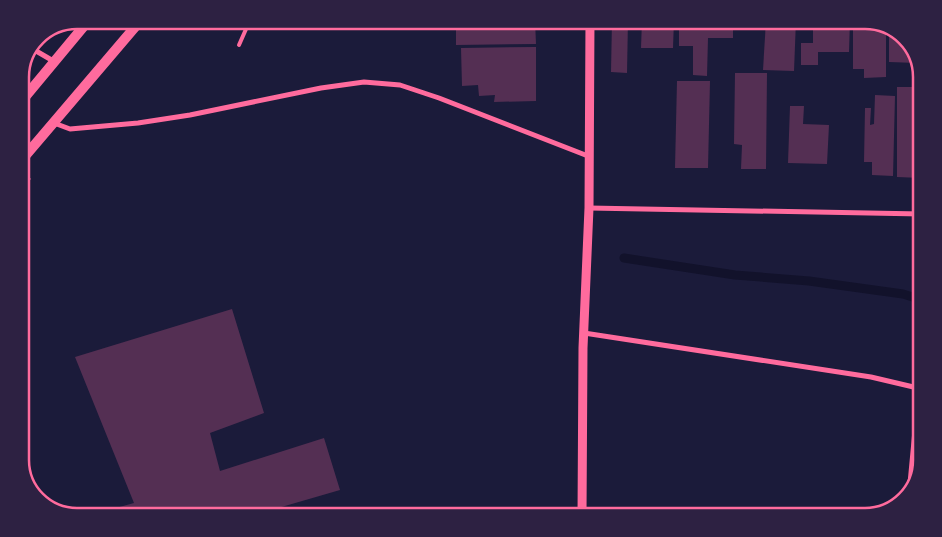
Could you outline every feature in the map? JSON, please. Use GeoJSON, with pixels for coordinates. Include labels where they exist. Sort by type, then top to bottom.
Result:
{"type":"FeatureCollection","features":[{"type":"Feature","properties":{"kind":"main road"},"geometry":{"type":"LineString","coordinates":[[29,92],[82,29]]}},
{"type":"Feature","properties":{"kind":"main road"},"geometry":{"type":"LineString","coordinates":[[29,151],[133,29]]}},
{"type":"Feature","properties":{"kind":"street"},"geometry":{"type":"LineString","coordinates":[[582,508],[584,333],[589,208],[590,29]]}},
{"type":"Feature","properties":{"kind":"street"},"geometry":{"type":"LineString","coordinates":[[37,51],[55,62]]}},
{"type":"Feature","properties":{"kind":"street"},"geometry":{"type":"LineString","coordinates":[[54,122],[70,129],[138,123],[190,115],[321,88],[364,82],[400,85],[588,156]]}},
{"type":"Feature","properties":{"kind":"street"},"geometry":{"type":"LineString","coordinates":[[589,208],[913,214]]}},
{"type":"Feature","properties":{"kind":"street"},"geometry":{"type":"LineString","coordinates":[[584,333],[871,377],[913,387]]}},
{"type":"Feature","properties":{"kind":"lane"},"geometry":{"type":"LineString","coordinates":[[239,45],[246,29]]}},
{"type":"Feature","properties":{"kind":"building"},"geometry":{"type":"Polygon","coordinates":[[[456,29],[535,29],[536,44],[456,45],[456,29]]]}},
{"type":"Feature","properties":{"kind":"building"},"geometry":{"type":"Polygon","coordinates":[[[612,29],[628,29],[627,73],[611,72],[612,29]]]}},
{"type":"Feature","properties":{"kind":"building"},"geometry":{"type":"Polygon","coordinates":[[[642,29],[674,29],[673,48],[641,48],[642,29]]]}},
{"type":"Feature","properties":{"kind":"building"},"geometry":{"type":"Polygon","coordinates":[[[679,29],[733,29],[733,38],[708,38],[707,76],[693,75],[693,46],[679,46],[679,29]]]}},
{"type":"Feature","properties":{"kind":"building"},"geometry":{"type":"Polygon","coordinates":[[[765,29],[796,29],[794,71],[763,70],[765,29]]]}},
{"type":"Feature","properties":{"kind":"building"},"geometry":{"type":"Polygon","coordinates":[[[813,29],[850,29],[849,52],[818,52],[818,65],[801,65],[801,43],[813,43],[813,29]]]}},
{"type":"Feature","properties":{"kind":"building"},"geometry":{"type":"Polygon","coordinates":[[[853,29],[872,29],[886,33],[886,77],[864,78],[864,69],[853,69],[853,29]]]}},
{"type":"Feature","properties":{"kind":"building"},"geometry":{"type":"Polygon","coordinates":[[[889,35],[899,43],[907,53],[911,63],[889,62],[889,35]]]}},
{"type":"Feature","properties":{"kind":"building"},"geometry":{"type":"Polygon","coordinates":[[[536,47],[536,101],[494,102],[495,95],[479,96],[478,85],[462,86],[461,48],[536,47]]]}},
{"type":"Feature","properties":{"kind":"building"},"geometry":{"type":"Polygon","coordinates":[[[735,73],[767,73],[766,169],[741,169],[742,145],[734,144],[735,73]]]}},
{"type":"Feature","properties":{"kind":"building"},"geometry":{"type":"Polygon","coordinates":[[[677,81],[710,81],[708,168],[675,168],[677,81]]]}},
{"type":"Feature","properties":{"kind":"building"},"geometry":{"type":"Polygon","coordinates":[[[897,87],[913,87],[913,178],[897,177],[897,87]]]}},
{"type":"Feature","properties":{"kind":"building"},"geometry":{"type":"Polygon","coordinates":[[[875,95],[895,96],[893,176],[872,175],[872,162],[864,162],[865,108],[871,108],[870,125],[874,124],[875,95]]]}},
{"type":"Feature","properties":{"kind":"building"},"geometry":{"type":"Polygon","coordinates":[[[790,106],[804,106],[803,124],[829,125],[827,164],[788,163],[790,106]]]}},
{"type":"Feature","properties":{"kind":"building"},"geometry":{"type":"Polygon","coordinates":[[[232,309],[264,413],[210,433],[220,471],[324,438],[340,490],[278,508],[116,508],[134,503],[75,357],[232,309]]]}},
{"type":"Feature","properties":{"kind":"waterway"},"geometry":{"type":"LineString","coordinates":[[624,258],[735,275],[809,281],[903,294],[913,297]]}}]}
